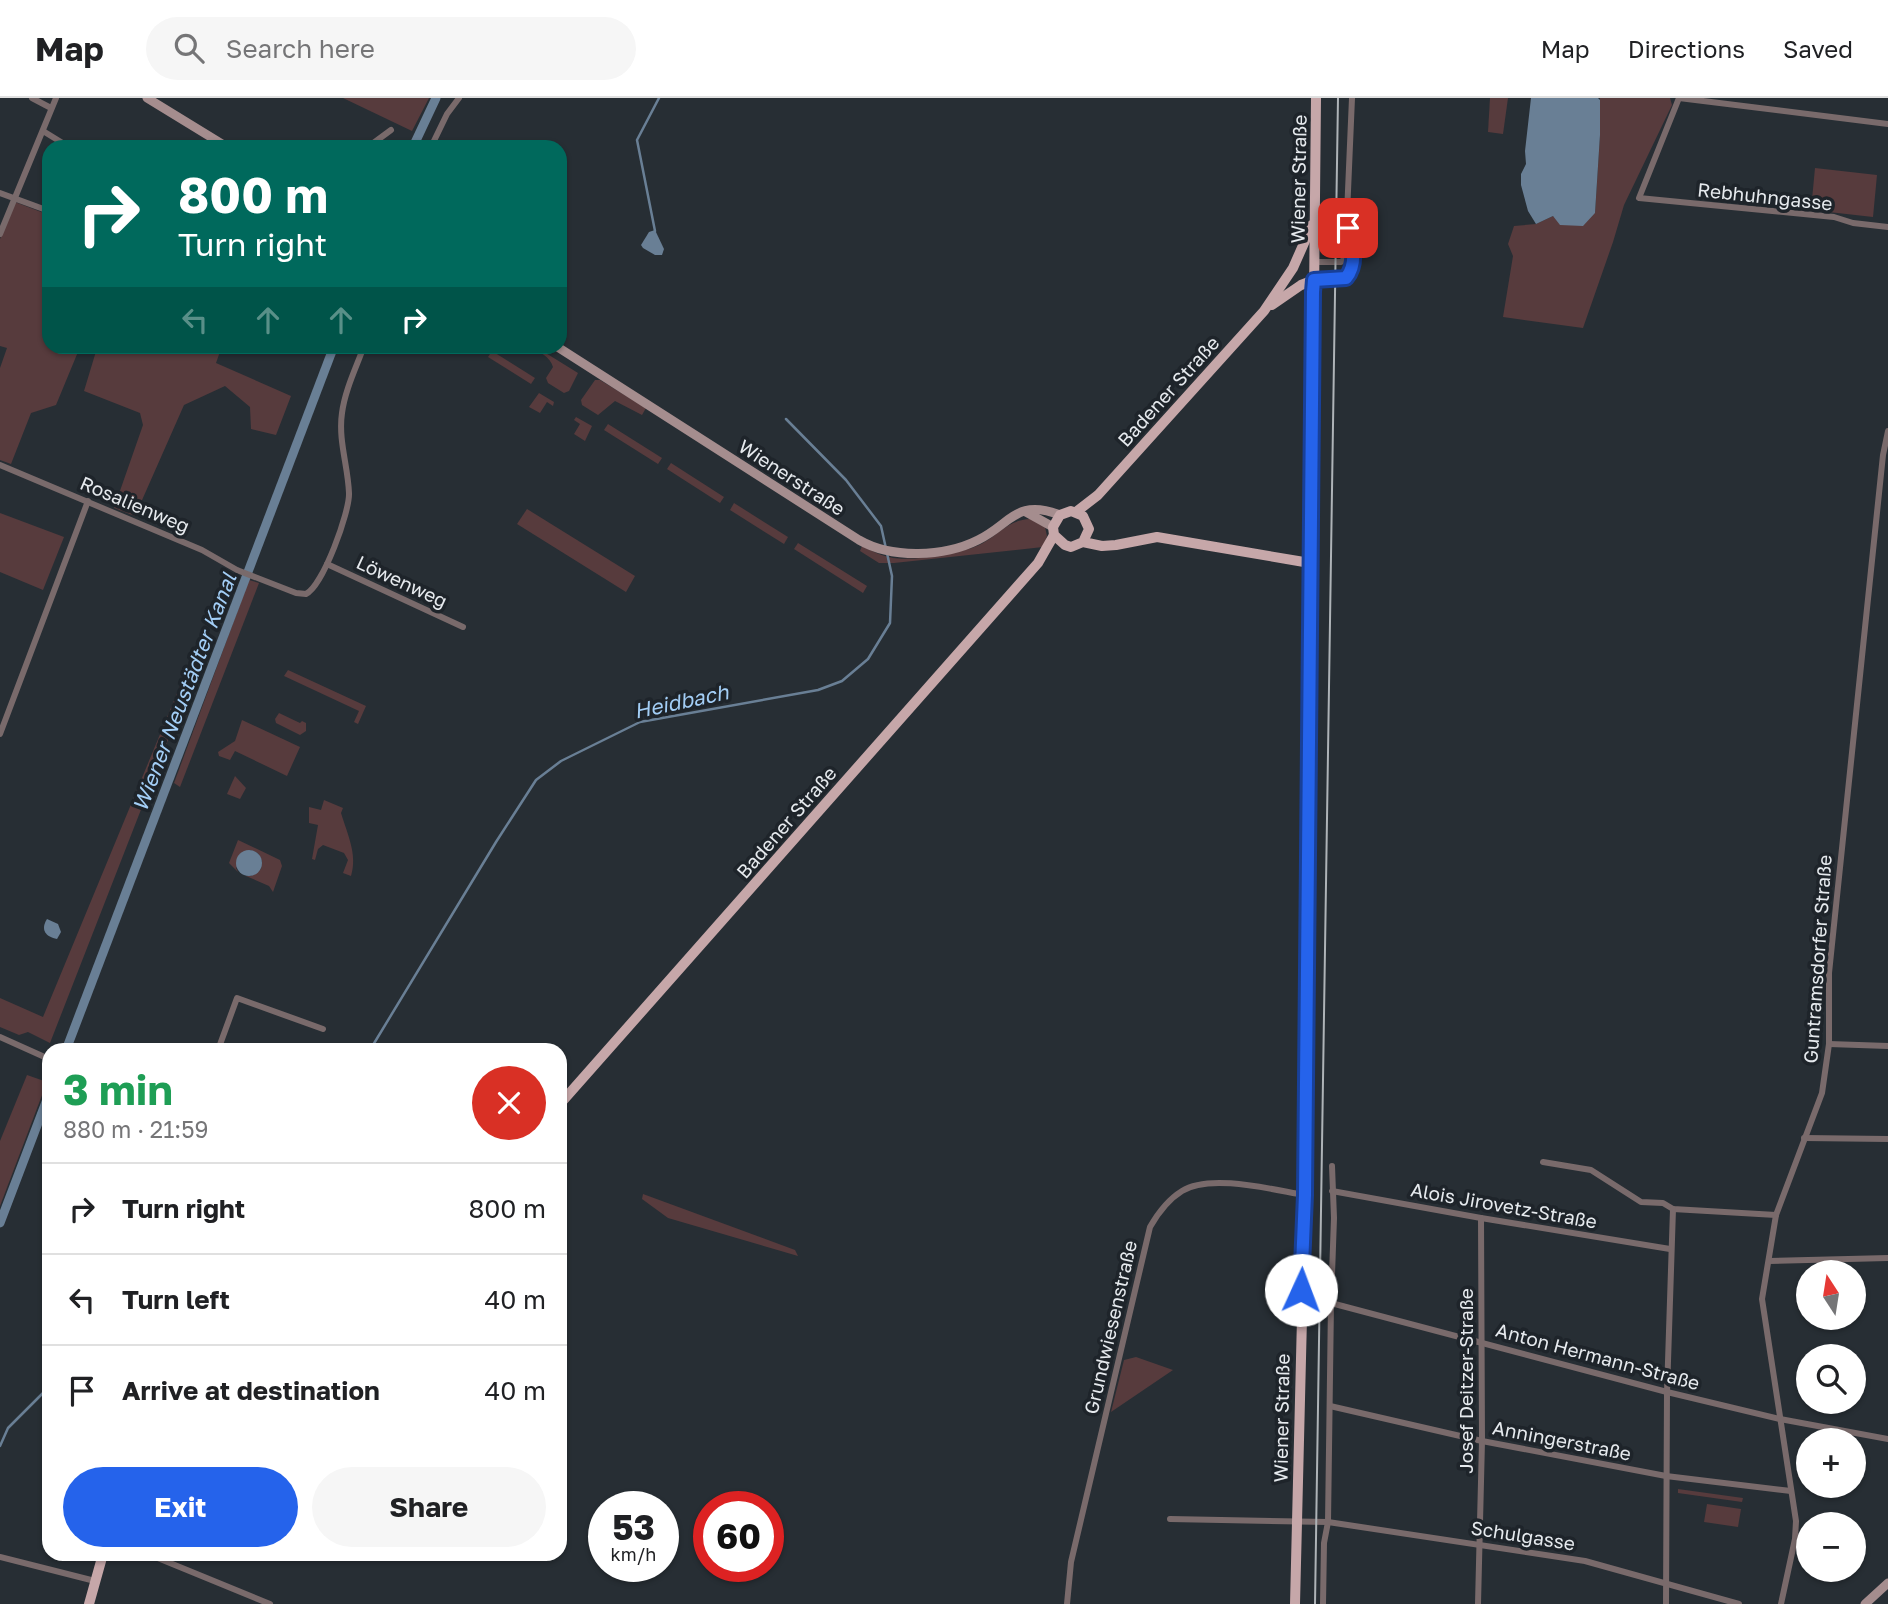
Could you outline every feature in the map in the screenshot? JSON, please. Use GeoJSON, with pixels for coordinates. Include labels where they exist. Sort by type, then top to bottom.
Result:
{"type":"FeatureCollection","features":[{"type":"Feature","properties":{"kind":"main road","name":"Wiener Straße"},"geometry":{"type":"LineString","coordinates":[[1295,1604],[1305,1195],[1316,98]]}},
{"type":"Feature","properties":{"kind":"main road"},"geometry":{"type":"LineString","coordinates":[[1264,311],[1293,268],[1314,220]]}},
{"type":"Feature","properties":{"kind":"main road"},"geometry":{"type":"LineString","coordinates":[[1264,311],[1301,285],[1314,280]]}},
{"type":"Feature","properties":{"kind":"main road","name":"Badener Straße"},"geometry":{"type":"LineString","coordinates":[[1076,512],[1098,495],[1264,311]]}},
{"type":"Feature","properties":{"kind":"main road","name":"Badener Straße"},"geometry":{"type":"LineString","coordinates":[[1088,526],[1098,495]]}},
{"type":"Feature","properties":{"kind":"main road"},"geometry":{"type":"LineString","coordinates":[[1116,545],[1088,526],[1076,512],[1060,515],[1054,531],[1058,541],[1065,545],[1083,542],[1102,546],[1116,545],[1157,537],[1310,563]]}},
{"type":"Feature","properties":{"kind":"main road"},"geometry":{"type":"LineString","coordinates":[[1083,542],[1088,526]]}},
{"type":"Feature","properties":{"kind":"main road","name":"Badener Straße"},"geometry":{"type":"LineString","coordinates":[[1038,563],[1054,531]]}},
{"type":"Feature","properties":{"kind":"main road","name":"Badener Straße"},"geometry":{"type":"LineString","coordinates":[[567,1096],[1038,563],[1065,545]]}},
{"type":"Feature","properties":{"kind":"main road"},"geometry":{"type":"LineString","coordinates":[[89,1604],[101,1561]]}},
{"type":"Feature","properties":{"kind":"street"},"geometry":{"type":"LineString","coordinates":[[32,98],[51,108]]}},
{"type":"Feature","properties":{"kind":"street"},"geometry":{"type":"LineString","coordinates":[[0,234],[55,98]]}},
{"type":"Feature","properties":{"kind":"street"},"geometry":{"type":"LineString","coordinates":[[147,98],[216,140]]}},
{"type":"Feature","properties":{"kind":"street"},"geometry":{"type":"LineString","coordinates":[[434,140],[458,98]]}},
{"type":"Feature","properties":{"kind":"street"},"geometry":{"type":"LineString","coordinates":[[1314,280],[1346,278],[1353,266],[1347,214],[1352,98]]}},
{"type":"Feature","properties":{"kind":"street"},"geometry":{"type":"LineString","coordinates":[[1679,98],[1888,124]]}},
{"type":"Feature","properties":{"kind":"street","name":"Rebhuhngasse"},"geometry":{"type":"LineString","coordinates":[[1679,98],[1639,198],[1835,217],[1853,223],[1888,227]]}},
{"type":"Feature","properties":{"kind":"street"},"geometry":{"type":"LineString","coordinates":[[377,140],[391,130]]}},
{"type":"Feature","properties":{"kind":"street"},"geometry":{"type":"LineString","coordinates":[[43,131],[58,140]]}},
{"type":"Feature","properties":{"kind":"street"},"geometry":{"type":"LineString","coordinates":[[0,193],[42,208]]}},
{"type":"Feature","properties":{"kind":"street"},"geometry":{"type":"LineString","coordinates":[[1314,262],[1341,262],[1353,251]]}},
{"type":"Feature","properties":{"kind":"street","name":"Wienerstraße"},"geometry":{"type":"LineString","coordinates":[[567,353],[877,549],[891,552],[926,552],[968,545],[1013,515],[1024,512]]}},
{"type":"Feature","properties":{"kind":"street"},"geometry":{"type":"LineString","coordinates":[[327,564],[349,502],[341,435],[342,412],[360,354]]}},
{"type":"Feature","properties":{"kind":"street","name":"Guntramsdorfer Straße"},"geometry":{"type":"LineString","coordinates":[[1781,1604],[1795,1539],[1796,1521],[1762,1299],[1776,1215],[1822,1093],[1829,1044],[1829,969],[1865,611],[1883,454],[1888,432]]}},
{"type":"Feature","properties":{"kind":"street","name":"Rosalienweg"},"geometry":{"type":"LineString","coordinates":[[0,464],[202,550],[240,572],[296,593],[306,594],[317,585],[327,564]]}},
{"type":"Feature","properties":{"kind":"street"},"geometry":{"type":"LineString","coordinates":[[0,734],[88,502]]}},
{"type":"Feature","properties":{"kind":"street"},"geometry":{"type":"LineString","coordinates":[[1024,512],[1036,509],[1060,515]]}},
{"type":"Feature","properties":{"kind":"street"},"geometry":{"type":"LineString","coordinates":[[1024,512],[1042,519],[1054,531]]}},
{"type":"Feature","properties":{"kind":"street","name":"Löwenweg"},"geometry":{"type":"LineString","coordinates":[[327,564],[463,627]]}},
{"type":"Feature","properties":{"kind":"street"},"geometry":{"type":"LineString","coordinates":[[221,1043],[237,998],[323,1029]]}},
{"type":"Feature","properties":{"kind":"street"},"geometry":{"type":"LineString","coordinates":[[0,1037],[42,1056]]}},
{"type":"Feature","properties":{"kind":"street"},"geometry":{"type":"LineString","coordinates":[[1829,1044],[1888,1046]]}},
{"type":"Feature","properties":{"kind":"street"},"geometry":{"type":"LineString","coordinates":[[1804,1138],[1888,1139]]}},
{"type":"Feature","properties":{"kind":"street"},"geometry":{"type":"LineString","coordinates":[[1543,1163],[1591,1170],[1641,1202],[1663,1203],[1673,1209],[1776,1215]]}},
{"type":"Feature","properties":{"kind":"street"},"geometry":{"type":"LineString","coordinates":[[1323,1604],[1324,1543],[1328,1522],[1334,1218],[1332,1166]]}},
{"type":"Feature","properties":{"kind":"street","name":"Grundwiesenstraße"},"geometry":{"type":"LineString","coordinates":[[1067,1604],[1071,1562],[1150,1227],[1164,1208],[1182,1191],[1192,1186],[1248,1185],[1305,1195]]}},
{"type":"Feature","properties":{"kind":"street","name":"Alois Jirovetz-Straße"},"geometry":{"type":"LineString","coordinates":[[1332,1191],[1481,1219],[1670,1249]]}},
{"type":"Feature","properties":{"kind":"street"},"geometry":{"type":"LineString","coordinates":[[1666,1604],[1667,1392],[1673,1209]]}},
{"type":"Feature","properties":{"kind":"street","name":"Josef Deitzer-Straße"},"geometry":{"type":"LineString","coordinates":[[1478,1604],[1483,1342],[1481,1219]]}},
{"type":"Feature","properties":{"kind":"street"},"geometry":{"type":"LineString","coordinates":[[1769,1261],[1888,1258]]}},
{"type":"Feature","properties":{"kind":"street","name":"Anton Hermann-Straße"},"geometry":{"type":"LineString","coordinates":[[1301,1301],[1331,1303],[1667,1392],[1780,1419],[1888,1438]]}},
{"type":"Feature","properties":{"kind":"street","name":"Anningerstraße"},"geometry":{"type":"LineString","coordinates":[[1330,1406],[1482,1441],[1667,1476],[1791,1491]]}},
{"type":"Feature","properties":{"kind":"street","name":"Schulgasse"},"geometry":{"type":"LineString","coordinates":[[1170,1518],[1328,1522],[1478,1544],[1585,1561],[1739,1604]]}},
{"type":"Feature","properties":{"kind":"street"},"geometry":{"type":"LineString","coordinates":[[0,1557],[95,1581]]}},
{"type":"Feature","properties":{"kind":"street"},"geometry":{"type":"LineString","coordinates":[[165,1561],[270,1604]]}},
{"type":"Feature","properties":{"kind":"street"},"geometry":{"type":"LineString","coordinates":[[1865,1604],[1888,1583]]}},
{"type":"Feature","properties":{"kind":"shaded area"},"geometry":{"type":"Polygon","coordinates":[[[343,98],[429,98],[412,131],[343,98]]]}},
{"type":"Feature","properties":{"kind":"shaded area"},"geometry":{"type":"Polygon","coordinates":[[[1490,98],[1508,98],[1503,134],[1488,132],[1490,98]]]}},
{"type":"Feature","properties":{"kind":"shaded area"},"geometry":{"type":"Polygon","coordinates":[[[1600,98],[1670,98],[1672,105],[1624,205],[1583,328],[1503,317],[1513,256],[1508,244],[1514,226],[1536,224],[1553,216],[1556,218],[1595,213],[1600,98]]]}},
{"type":"Feature","properties":{"kind":"shaded area"},"geometry":{"type":"Polygon","coordinates":[[[1815,168],[1877,175],[1873,217],[1811,210],[1815,168]]]}},
{"type":"Feature","properties":{"kind":"shaded area"},"geometry":{"type":"Polygon","coordinates":[[[15,202],[42,212],[42,354],[77,354],[56,405],[31,413],[11,464],[0,460],[0,368],[7,348],[0,346],[0,239],[15,202]]]}},
{"type":"Feature","properties":{"kind":"shaded area"},"geometry":{"type":"Polygon","coordinates":[[[95,354],[219,354],[216,363],[291,396],[276,435],[251,429],[250,407],[225,386],[184,405],[135,516],[114,508],[143,425],[140,413],[84,391],[95,354]]]}},
{"type":"Feature","properties":{"kind":"shaded area"},"geometry":{"type":"Polygon","coordinates":[[[490,354],[497,354],[535,378],[531,384],[488,357],[490,354]]]}},
{"type":"Feature","properties":{"kind":"shaded area"},"geometry":{"type":"Polygon","coordinates":[[[547,354],[578,373],[569,391],[564,393],[548,383],[546,378],[553,367],[544,355],[547,354]]]}},
{"type":"Feature","properties":{"kind":"shaded area"},"geometry":{"type":"Polygon","coordinates":[[[595,380],[600,380],[646,408],[642,415],[615,401],[598,415],[582,405],[581,400],[595,380]]]}},
{"type":"Feature","properties":{"kind":"shaded area"},"geometry":{"type":"Polygon","coordinates":[[[539,393],[554,402],[553,406],[547,402],[540,413],[529,407],[539,393]]]}},
{"type":"Feature","properties":{"kind":"shaded area"},"geometry":{"type":"Polygon","coordinates":[[[576,417],[592,426],[585,441],[574,434],[580,424],[574,420],[576,417]]]}},
{"type":"Feature","properties":{"kind":"shaded area"},"geometry":{"type":"Polygon","coordinates":[[[608,424],[662,458],[658,464],[604,430],[608,424]]]}},
{"type":"Feature","properties":{"kind":"shaded area"},"geometry":{"type":"Polygon","coordinates":[[[671,463],[724,497],[720,503],[667,469],[671,463]]]}},
{"type":"Feature","properties":{"kind":"shaded area"},"geometry":{"type":"Polygon","coordinates":[[[734,503],[788,537],[784,544],[730,510],[734,503]]]}},
{"type":"Feature","properties":{"kind":"shaded area"},"geometry":{"type":"Polygon","coordinates":[[[527,509],[635,576],[626,592],[517,524],[527,509]]]}},
{"type":"Feature","properties":{"kind":"shaded area"},"geometry":{"type":"Polygon","coordinates":[[[0,513],[64,537],[43,590],[0,572],[0,513]]]}},
{"type":"Feature","properties":{"kind":"shaded area"},"geometry":{"type":"Polygon","coordinates":[[[1030,519],[1045,527],[1047,536],[1043,547],[894,563],[879,563],[860,551],[862,546],[885,556],[902,559],[952,553],[975,547],[1010,524],[1030,519]]]}},
{"type":"Feature","properties":{"kind":"shaded area"},"geometry":{"type":"Polygon","coordinates":[[[798,543],[867,586],[863,593],[794,549],[798,543]]]}},
{"type":"Feature","properties":{"kind":"shaded area"},"geometry":{"type":"Polygon","coordinates":[[[249,580],[259,583],[180,787],[174,783],[249,580]]]}},
{"type":"Feature","properties":{"kind":"shaded area"},"geometry":{"type":"Polygon","coordinates":[[[288,670],[366,706],[358,724],[354,722],[359,711],[284,676],[288,670]]]}},
{"type":"Feature","properties":{"kind":"shaded area"},"geometry":{"type":"Polygon","coordinates":[[[180,686],[188,689],[50,1043],[28,1032],[19,1035],[0,1027],[0,998],[43,1017],[180,686]]]}},
{"type":"Feature","properties":{"kind":"shaded area"},"geometry":{"type":"Polygon","coordinates":[[[279,713],[306,723],[306,731],[300,735],[276,723],[275,719],[279,713]]]}},
{"type":"Feature","properties":{"kind":"shaded area"},"geometry":{"type":"Polygon","coordinates":[[[242,720],[300,747],[287,776],[235,751],[230,760],[219,756],[218,752],[235,741],[242,720]]]}},
{"type":"Feature","properties":{"kind":"shaded area"},"geometry":{"type":"Polygon","coordinates":[[[235,776],[246,788],[240,799],[227,794],[235,776]]]}},
{"type":"Feature","properties":{"kind":"shaded area"},"geometry":{"type":"Polygon","coordinates":[[[324,800],[343,808],[341,813],[353,860],[351,876],[343,873],[348,860],[344,853],[323,845],[318,849],[315,860],[312,859],[318,825],[309,823],[309,807],[321,810],[324,800]]]}},
{"type":"Feature","properties":{"kind":"shaded area"},"geometry":{"type":"Polygon","coordinates":[[[238,840],[280,860],[282,866],[273,892],[269,886],[246,876],[251,876],[261,869],[262,861],[258,853],[250,850],[236,868],[238,872],[229,863],[238,840]]]}},
{"type":"Feature","properties":{"kind":"shaded area"},"geometry":{"type":"Polygon","coordinates":[[[27,1075],[42,1080],[42,1095],[0,1206],[0,1141],[27,1075]]]}},
{"type":"Feature","properties":{"kind":"shaded area"},"geometry":{"type":"Polygon","coordinates":[[[643,1194],[795,1250],[798,1256],[668,1218],[642,1199],[643,1194]]]}},
{"type":"Feature","properties":{"kind":"shaded area"},"geometry":{"type":"Polygon","coordinates":[[[1136,1357],[1173,1370],[1111,1412],[1124,1360],[1136,1357]]]}},
{"type":"Feature","properties":{"kind":"shaded area"},"geometry":{"type":"Polygon","coordinates":[[[1678,1489],[1743,1498],[1742,1502],[1678,1493],[1678,1489]]]}},
{"type":"Feature","properties":{"kind":"shaded area"},"geometry":{"type":"Polygon","coordinates":[[[1707,1504],[1741,1509],[1738,1527],[1704,1522],[1707,1504]]]}},
{"type":"Feature","properties":{"kind":"water"},"geometry":{"type":"Polygon","coordinates":[[[1531,98],[1600,100],[1595,213],[1583,226],[1560,225],[1553,216],[1536,224],[1528,211],[1521,174],[1526,164],[1531,98]]]}},
{"type":"Feature","properties":{"kind":"water"},"geometry":{"type":"Polygon","coordinates":[[[655,230],[664,249],[662,255],[655,255],[641,245],[649,232],[655,230]]]}},
{"type":"Feature","properties":{"kind":"water"},"geometry":{"type":"Polygon","coordinates":[[[249,850],[258,854],[262,863],[258,872],[249,876],[240,872],[236,863],[240,854],[249,850]]]}},
{"type":"Feature","properties":{"kind":"water"},"geometry":{"type":"Polygon","coordinates":[[[47,919],[58,924],[61,932],[57,939],[45,932],[47,919]]]}},
{"type":"Feature","properties":{"kind":"waterway","name":"Wiener Neustädter Kanal"},"geometry":{"type":"LineString","coordinates":[[416,140],[436,98]]}},
{"type":"Feature","properties":{"kind":"waterway","name":"Heidbach"},"geometry":{"type":"LineString","coordinates":[[655,231],[637,140],[659,98]]}},
{"type":"Feature","properties":{"kind":"waterway","name":"Wiener Neustädter Kanal"},"geometry":{"type":"LineString","coordinates":[[69,1043],[331,354]]}},
{"type":"Feature","properties":{"kind":"waterway","name":"Heidbach"},"geometry":{"type":"LineString","coordinates":[[374,1043],[536,780],[561,761],[640,722],[818,690],[842,681],[868,659],[890,623],[892,576],[881,526],[846,480],[786,419]]}},
{"type":"Feature","properties":{"kind":"waterway","name":"Wiener Neustädter Kanal"},"geometry":{"type":"LineString","coordinates":[[0,1223],[42,1112]]}},
{"type":"Feature","properties":{"kind":"waterway","name":"Heidbach"},"geometry":{"type":"LineString","coordinates":[[0,1446],[8,1428],[42,1394]]}},
{"type":"Feature","properties":{"kind":"tram line"},"geometry":{"type":"LineString","coordinates":[[1315,1604],[1338,98]]}},
{"type":"Feature","properties":{"kind":"route"},"geometry":{"type":"LineString","coordinates":[[1301,1290],[1305,1195],[1313,292],[1314,280],[1346,278],[1349,275],[1353,259],[1348,228]]}}]}
